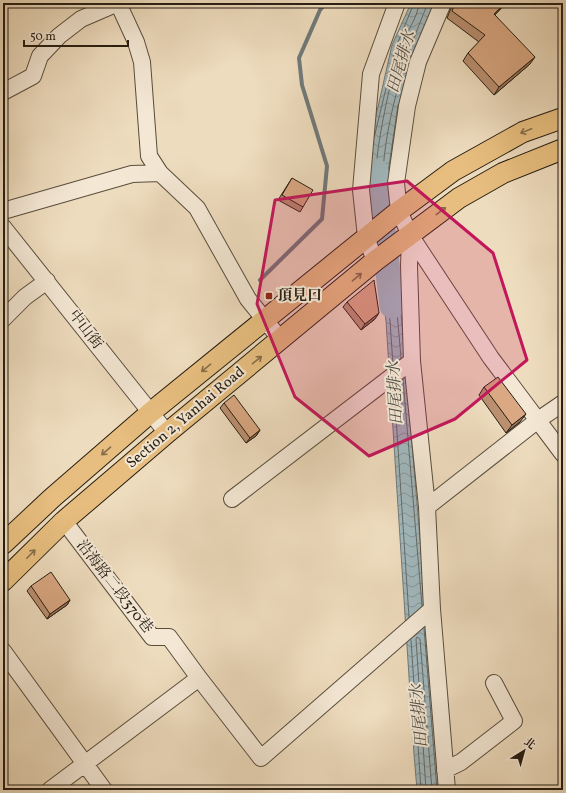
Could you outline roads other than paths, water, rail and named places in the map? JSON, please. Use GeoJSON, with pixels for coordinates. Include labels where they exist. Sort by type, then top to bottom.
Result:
{"type":"FeatureCollection","features":[{"type":"Feature","properties":{"kind":"main road"},"geometry":{"type":"LineString","coordinates":[[399,211],[453,171],[523,132],[563,118]]}},
{"type":"Feature","properties":{"kind":"main road"},"geometry":{"type":"LineString","coordinates":[[410,235],[459,198],[503,172],[563,148]]}},
{"type":"Feature","properties":{"kind":"main road","name":"Section 2, Yanhai Road"},"geometry":{"type":"LineString","coordinates":[[3,544],[52,498],[150,413],[399,211]]}},
{"type":"Feature","properties":{"kind":"main road","name":"Section 2, Yanhai Road"},"geometry":{"type":"LineString","coordinates":[[3,581],[64,521],[167,433],[376,261],[410,235]]}},
{"type":"Feature","properties":{"kind":"street"},"geometry":{"type":"LineString","coordinates":[[3,92],[33,76],[40,56],[59,36],[81,19],[118,3],[136,42],[142,62],[149,156],[160,173],[197,208],[248,299],[280,340]]}},
{"type":"Feature","properties":{"kind":"street"},"geometry":{"type":"LineString","coordinates":[[376,261],[366,237],[361,190],[371,74],[397,3]]}},
{"type":"Feature","properties":{"kind":"street"},"geometry":{"type":"LineString","coordinates":[[443,3],[418,62],[407,106],[396,183],[399,211],[410,235],[490,358],[563,454]]}},
{"type":"Feature","properties":{"kind":"street"},"geometry":{"type":"LineString","coordinates":[[3,211],[132,174],[160,173]]}},
{"type":"Feature","properties":{"kind":"street","name":"中山街"},"geometry":{"type":"LineString","coordinates":[[3,227],[167,433]]}},
{"type":"Feature","properties":{"kind":"street"},"geometry":{"type":"LineString","coordinates":[[410,235],[407,364],[427,507],[426,615],[447,790]]}},
{"type":"Feature","properties":{"kind":"street"},"geometry":{"type":"LineString","coordinates":[[3,319],[25,297],[46,281]]}},
{"type":"Feature","properties":{"kind":"street"},"geometry":{"type":"LineString","coordinates":[[232,499],[407,364]]}},
{"type":"Feature","properties":{"kind":"street"},"geometry":{"type":"LineString","coordinates":[[427,507],[538,420],[563,404]]}},
{"type":"Feature","properties":{"kind":"street","name":"沿海路二段370巷"},"geometry":{"type":"LineString","coordinates":[[64,521],[152,638],[168,637],[199,678]]}},
{"type":"Feature","properties":{"kind":"street"},"geometry":{"type":"LineString","coordinates":[[50,790],[199,678],[261,758],[426,615]]}},
{"type":"Feature","properties":{"kind":"street"},"geometry":{"type":"LineString","coordinates":[[3,651],[104,790]]}},
{"type":"Feature","properties":{"kind":"street"},"geometry":{"type":"LineString","coordinates":[[445,770],[461,762],[514,721],[494,683]]}},
{"type":"Feature","properties":{"kind":"water"},"geometry":{"type":"Polygon","coordinates":[[[411,3],[438,3],[391,196],[372,211],[366,181],[368,151],[392,45],[411,3]]]}},
{"type":"Feature","properties":{"kind":"water"},"geometry":{"type":"Polygon","coordinates":[[[397,265],[441,790],[417,790],[386,321],[380,278],[397,265]]]}},
{"type":"Feature","properties":{"kind":"waterway"},"geometry":{"type":"LineString","coordinates":[[260,280],[322,219],[327,166],[302,85],[299,58],[320,10],[326,3]]}},
{"type":"Feature","properties":{"kind":"waterway","name":"田尾排水"},"geometry":{"type":"LineString","coordinates":[[376,171],[392,306]]}},
{"type":"Feature","properties":{"kind":"place","name":"頂見口"},"geometry":{"type":"Point","coordinates":[269,296]}}]}
